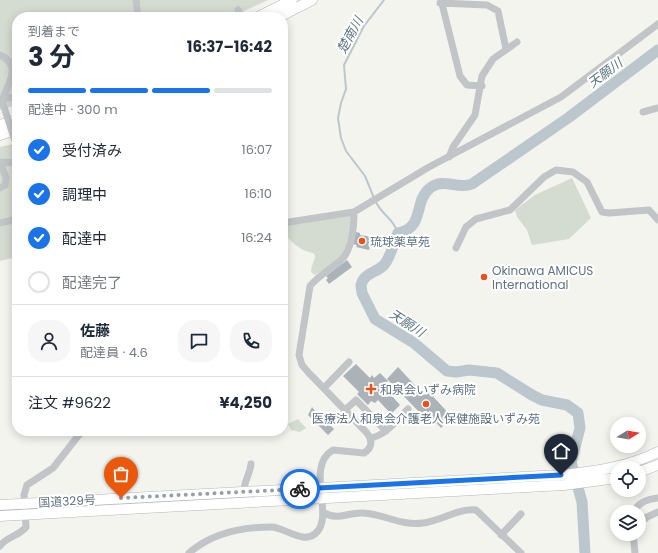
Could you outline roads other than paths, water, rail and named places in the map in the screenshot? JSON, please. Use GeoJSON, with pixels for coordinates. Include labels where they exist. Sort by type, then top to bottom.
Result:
{"type":"FeatureCollection","features":[{"type":"Feature","properties":{"kind":"highway"},"geometry":{"type":"LineString","coordinates":[[268,12],[292,0]]}},
{"type":"Feature","properties":{"kind":"highway"},"geometry":{"type":"LineString","coordinates":[[288,12],[312,0]]}},
{"type":"Feature","properties":{"kind":"highway"},"geometry":{"type":"LineString","coordinates":[[0,125],[12,121]]}},
{"type":"Feature","properties":{"kind":"highway"},"geometry":{"type":"LineString","coordinates":[[0,135],[12,131]]}},
{"type":"Feature","properties":{"kind":"highway","name":"国道329号"},"geometry":{"type":"LineString","coordinates":[[586,478],[637,461],[658,452]]}},
{"type":"Feature","properties":{"kind":"highway"},"geometry":{"type":"LineString","coordinates":[[646,469],[658,465]]}},
{"type":"Feature","properties":{"kind":"highway","name":"国道329号"},"geometry":{"type":"LineString","coordinates":[[0,516],[322,498],[586,478],[610,478]]}},
{"type":"Feature","properties":{"kind":"highway","name":"国道329号"},"geometry":{"type":"LineString","coordinates":[[0,505],[321,488],[562,480]]}},
{"type":"Feature","properties":{"kind":"street"},"geometry":{"type":"LineString","coordinates":[[136,0],[137,12]]}},
{"type":"Feature","properties":{"kind":"street"},"geometry":{"type":"LineString","coordinates":[[482,86],[467,85],[460,76],[440,1],[487,5],[498,11],[506,49]]}},
{"type":"Feature","properties":{"kind":"street"},"geometry":{"type":"LineString","coordinates":[[288,222],[354,212],[429,167],[562,97],[658,24]]}},
{"type":"Feature","properties":{"kind":"street"},"geometry":{"type":"LineString","coordinates":[[449,157],[453,147],[476,115],[482,86],[482,76],[493,59],[517,42]]}},
{"type":"Feature","properties":{"kind":"street"},"geometry":{"type":"LineString","coordinates":[[0,55],[8,62],[12,69]]}},
{"type":"Feature","properties":{"kind":"street"},"geometry":{"type":"LineString","coordinates":[[12,79],[2,103],[12,132]]}},
{"type":"Feature","properties":{"kind":"street"},"geometry":{"type":"LineString","coordinates":[[2,103],[12,98]]}},
{"type":"Feature","properties":{"kind":"street"},"geometry":{"type":"LineString","coordinates":[[643,112],[658,108]]}},
{"type":"Feature","properties":{"kind":"street"},"geometry":{"type":"LineString","coordinates":[[0,188],[6,183],[0,162],[12,163]]}},
{"type":"Feature","properties":{"kind":"street"},"geometry":{"type":"LineString","coordinates":[[456,248],[466,227],[476,218],[510,210],[544,177],[556,170],[573,172],[587,182],[602,212],[609,213],[649,210],[658,220]]}},
{"type":"Feature","properties":{"kind":"street"},"geometry":{"type":"LineString","coordinates":[[354,212],[347,253],[342,260],[316,278],[310,286],[306,301],[299,355],[302,364],[374,437]]}},
{"type":"Feature","properties":{"kind":"street"},"geometry":{"type":"LineString","coordinates":[[0,224],[12,220]]}},
{"type":"Feature","properties":{"kind":"street"},"geometry":{"type":"LineString","coordinates":[[324,388],[349,362]]}},
{"type":"Feature","properties":{"kind":"street"},"geometry":{"type":"LineString","coordinates":[[347,409],[356,400],[386,431]]}},
{"type":"Feature","properties":{"kind":"street"},"geometry":{"type":"LineString","coordinates":[[189,553],[205,540],[224,533],[249,528],[273,527],[299,536],[312,536],[319,529],[324,514],[321,488],[321,467],[326,456],[331,452],[343,450],[364,453],[369,450],[374,437],[386,431],[408,409]]}},
{"type":"Feature","properties":{"kind":"street"},"geometry":{"type":"LineString","coordinates":[[357,420],[366,411]]}},
{"type":"Feature","properties":{"kind":"street"},"geometry":{"type":"LineString","coordinates":[[0,546],[5,540],[22,533],[26,527],[24,494],[27,485],[53,468],[78,436]]}},
{"type":"Feature","properties":{"kind":"street"},"geometry":{"type":"LineString","coordinates":[[244,492],[244,481],[250,473],[251,464]]}},
{"type":"Feature","properties":{"kind":"street"},"geometry":{"type":"LineString","coordinates":[[638,505],[642,502],[658,498]]}},
{"type":"Feature","properties":{"kind":"street"},"geometry":{"type":"LineString","coordinates":[[324,514],[338,518],[362,513],[408,524],[435,520],[476,510],[521,553]]}},
{"type":"Feature","properties":{"kind":"street"},"geometry":{"type":"LineString","coordinates":[[646,517],[658,512]]}},
{"type":"Feature","properties":{"kind":"street"},"geometry":{"type":"LineString","coordinates":[[501,535],[520,514]]}},
{"type":"Feature","properties":{"kind":"street"},"geometry":{"type":"LineString","coordinates":[[634,541],[635,553]]}},
{"type":"Feature","properties":{"kind":"waterway","name":"楚南川"},"geometry":{"type":"LineString","coordinates":[[374,198],[365,176],[346,151],[341,138],[338,118],[346,89],[344,65],[364,26],[384,0]]}},
{"type":"Feature","properties":{"kind":"waterway","name":"天願川"},"geometry":{"type":"LineString","coordinates":[[585,553],[582,502],[571,462],[580,428],[578,413],[567,405],[542,400],[497,373],[469,370],[456,372],[447,371],[414,343],[375,319],[362,293],[361,285],[365,278],[384,265],[398,233],[412,226],[416,220],[422,200],[430,188],[435,185],[445,183],[461,186],[472,184],[568,118],[658,50]]}},
{"type":"Feature","properties":{"kind":"waterway","name":"楚南川"},"geometry":{"type":"LineString","coordinates":[[376,202],[394,224],[398,233]]}},
{"type":"Feature","properties":{"kind":"place","name":"琉球薬草苑"},"geometry":{"type":"Point","coordinates":[362,241]}},
{"type":"Feature","properties":{"kind":"place","name":"Okinawa AMICUS International"},"geometry":{"type":"Point","coordinates":[484,277]}},
{"type":"Feature","properties":{"kind":"place","name":"和泉会いずみ病院"},"geometry":{"type":"Point","coordinates":[371,389]}},
{"type":"Feature","properties":{"kind":"place","name":"医療法人和泉会介護老人保健施設いずみ苑"},"geometry":{"type":"Point","coordinates":[426,404]}}]}
